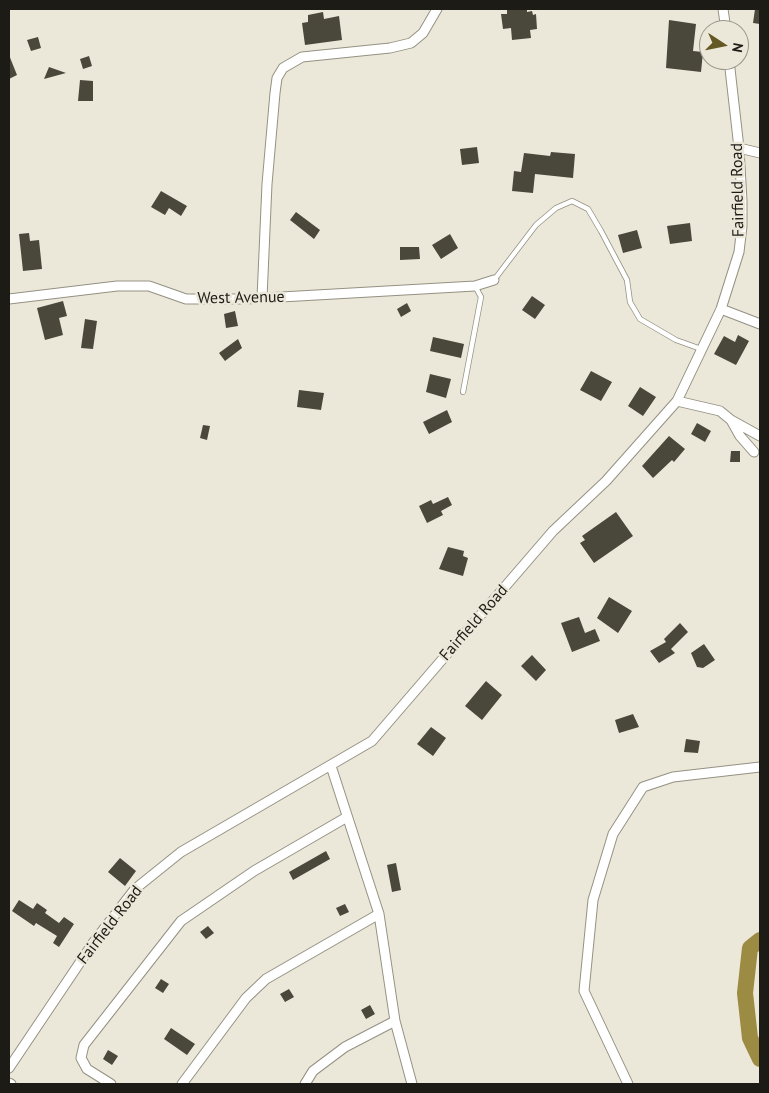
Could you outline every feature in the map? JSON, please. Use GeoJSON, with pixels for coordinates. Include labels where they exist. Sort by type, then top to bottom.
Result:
{"type":"FeatureCollection","features":[{"type":"Feature","properties":{"kind":"street"},"geometry":{"type":"LineString","coordinates":[[262,298],[267,184],[275,93],[277,78],[283,68],[302,57],[390,48],[411,43],[423,33],[437,9]]}},
{"type":"Feature","properties":{"kind":"street","name":"Fairfield Road"},"geometry":{"type":"LineString","coordinates":[[9,1068],[93,943],[135,889],[181,852],[372,741],[553,531],[606,481],[677,401],[721,309],[738,252],[742,226],[739,148],[730,70]]}},
{"type":"Feature","properties":{"kind":"street"},"geometry":{"type":"LineString","coordinates":[[739,148],[760,153]]}},
{"type":"Feature","properties":{"kind":"street","name":"West Avenue"},"geometry":{"type":"LineString","coordinates":[[9,299],[117,286],[149,286],[186,299],[262,298],[475,286],[494,280]]}},
{"type":"Feature","properties":{"kind":"street"},"geometry":{"type":"LineString","coordinates":[[721,309],[760,324]]}},
{"type":"Feature","properties":{"kind":"street"},"geometry":{"type":"LineString","coordinates":[[677,401],[720,411],[731,420],[760,436]]}},
{"type":"Feature","properties":{"kind":"street"},"geometry":{"type":"LineString","coordinates":[[731,420],[740,436],[754,452]]}},
{"type":"Feature","properties":{"kind":"street"},"geometry":{"type":"LineString","coordinates":[[331,766],[379,914],[395,1021],[412,1084]]}},
{"type":"Feature","properties":{"kind":"street"},"geometry":{"type":"LineString","coordinates":[[628,1084],[584,990],[593,900],[613,834],[643,787],[673,777],[760,767]]}},
{"type":"Feature","properties":{"kind":"street"},"geometry":{"type":"LineString","coordinates":[[111,1084],[87,1069],[81,1058],[84,1045],[181,921],[254,871],[348,817]]}},
{"type":"Feature","properties":{"kind":"street"},"geometry":{"type":"LineString","coordinates":[[182,1084],[246,998],[266,978],[379,914]]}},
{"type":"Feature","properties":{"kind":"street"},"geometry":{"type":"LineString","coordinates":[[305,1084],[313,1072],[345,1048],[395,1021]]}},
{"type":"Feature","properties":{"kind":"lane"},"geometry":{"type":"LineString","coordinates":[[494,280],[536,225],[556,208],[572,201],[588,209],[601,231],[627,280],[630,302],[640,319],[676,340],[701,349]]}},
{"type":"Feature","properties":{"kind":"lane"},"geometry":{"type":"LineString","coordinates":[[463,392],[481,298],[475,286]]}},
{"type":"Feature","properties":{"kind":"building"},"geometry":{"type":"Polygon","coordinates":[[[507,9],[527,9],[527,12],[532,11],[533,15],[536,14],[537,29],[530,30],[531,38],[512,40],[511,28],[503,29],[501,14],[507,14],[507,9]]]}},
{"type":"Feature","properties":{"kind":"building"},"geometry":{"type":"Polygon","coordinates":[[[755,9],[760,9],[760,24],[753,23],[755,9]]]}},
{"type":"Feature","properties":{"kind":"building"},"geometry":{"type":"Polygon","coordinates":[[[323,12],[324,19],[339,16],[342,40],[305,45],[302,23],[308,22],[308,15],[323,12]]]}},
{"type":"Feature","properties":{"kind":"building"},"geometry":{"type":"Polygon","coordinates":[[[669,20],[696,24],[693,51],[699,52],[699,70],[701,70],[701,72],[666,68],[669,20]]]}},
{"type":"Feature","properties":{"kind":"building"},"geometry":{"type":"Polygon","coordinates":[[[38,37],[41,48],[31,51],[27,40],[38,37]]]}},
{"type":"Feature","properties":{"kind":"building"},"geometry":{"type":"Polygon","coordinates":[[[9,55],[17,75],[9,79],[9,55]]]}},
{"type":"Feature","properties":{"kind":"building"},"geometry":{"type":"Polygon","coordinates":[[[89,56],[92,66],[83,69],[80,59],[89,56]]]}},
{"type":"Feature","properties":{"kind":"building"},"geometry":{"type":"Polygon","coordinates":[[[49,67],[66,73],[44,79],[49,67]]]}},
{"type":"Feature","properties":{"kind":"building"},"geometry":{"type":"Polygon","coordinates":[[[80,80],[93,81],[93,101],[78,101],[80,80]]]}},
{"type":"Feature","properties":{"kind":"building"},"geometry":{"type":"Polygon","coordinates":[[[477,147],[479,163],[462,165],[460,149],[477,147]]]}},
{"type":"Feature","properties":{"kind":"building"},"geometry":{"type":"Polygon","coordinates":[[[551,152],[575,154],[573,178],[535,174],[533,193],[512,191],[514,171],[521,172],[524,153],[550,156],[551,152]]]}},
{"type":"Feature","properties":{"kind":"building"},"geometry":{"type":"Polygon","coordinates":[[[161,191],[187,206],[181,216],[169,208],[165,215],[151,207],[161,191]]]}},
{"type":"Feature","properties":{"kind":"building"},"geometry":{"type":"Polygon","coordinates":[[[296,212],[320,230],[314,239],[290,220],[296,212]]]}},
{"type":"Feature","properties":{"kind":"building"},"geometry":{"type":"Polygon","coordinates":[[[690,223],[692,241],[670,244],[667,226],[690,223]]]}},
{"type":"Feature","properties":{"kind":"building"},"geometry":{"type":"Polygon","coordinates":[[[637,230],[642,248],[623,253],[618,235],[637,230]]]}},
{"type":"Feature","properties":{"kind":"building"},"geometry":{"type":"Polygon","coordinates":[[[29,233],[30,241],[39,240],[42,269],[23,271],[19,234],[29,233]]]}},
{"type":"Feature","properties":{"kind":"building"},"geometry":{"type":"Polygon","coordinates":[[[450,234],[458,248],[441,259],[432,245],[450,234]]]}},
{"type":"Feature","properties":{"kind":"building"},"geometry":{"type":"Polygon","coordinates":[[[400,247],[419,247],[420,259],[400,260],[400,247]]]}},
{"type":"Feature","properties":{"kind":"building"},"geometry":{"type":"Polygon","coordinates":[[[532,296],[545,305],[535,319],[522,310],[532,296]]]}},
{"type":"Feature","properties":{"kind":"building"},"geometry":{"type":"Polygon","coordinates":[[[63,301],[67,316],[59,318],[63,335],[45,340],[37,308],[63,301]]]}},
{"type":"Feature","properties":{"kind":"building"},"geometry":{"type":"Polygon","coordinates":[[[407,303],[411,311],[401,317],[397,309],[407,303]]]}},
{"type":"Feature","properties":{"kind":"building"},"geometry":{"type":"Polygon","coordinates":[[[235,311],[238,326],[226,328],[224,314],[235,311]]]}},
{"type":"Feature","properties":{"kind":"building"},"geometry":{"type":"Polygon","coordinates":[[[85,319],[97,321],[93,349],[81,348],[85,319]]]}},
{"type":"Feature","properties":{"kind":"building"},"geometry":{"type":"Polygon","coordinates":[[[738,335],[749,341],[736,365],[714,354],[724,336],[735,342],[738,335]]]}},
{"type":"Feature","properties":{"kind":"building"},"geometry":{"type":"Polygon","coordinates":[[[433,337],[464,344],[461,358],[430,351],[433,337]]]}},
{"type":"Feature","properties":{"kind":"building"},"geometry":{"type":"Polygon","coordinates":[[[238,339],[242,348],[225,361],[219,353],[238,339]]]}},
{"type":"Feature","properties":{"kind":"building"},"geometry":{"type":"Polygon","coordinates":[[[591,371],[612,382],[601,401],[580,390],[591,371]]]}},
{"type":"Feature","properties":{"kind":"building"},"geometry":{"type":"Polygon","coordinates":[[[430,374],[451,379],[446,398],[426,392],[430,374]]]}},
{"type":"Feature","properties":{"kind":"building"},"geometry":{"type":"Polygon","coordinates":[[[640,387],[656,397],[643,416],[628,406],[640,387]]]}},
{"type":"Feature","properties":{"kind":"building"},"geometry":{"type":"Polygon","coordinates":[[[299,390],[324,393],[321,410],[297,407],[299,390]]]}},
{"type":"Feature","properties":{"kind":"building"},"geometry":{"type":"Polygon","coordinates":[[[447,410],[452,422],[429,434],[423,422],[447,410]]]}},
{"type":"Feature","properties":{"kind":"building"},"geometry":{"type":"Polygon","coordinates":[[[697,423],[711,431],[705,442],[691,434],[697,423]]]}},
{"type":"Feature","properties":{"kind":"building"},"geometry":{"type":"Polygon","coordinates":[[[203,425],[210,426],[207,440],[200,438],[203,425]]]}},
{"type":"Feature","properties":{"kind":"building"},"geometry":{"type":"Polygon","coordinates":[[[669,436],[685,449],[674,462],[672,460],[653,478],[642,466],[669,436]]]}},
{"type":"Feature","properties":{"kind":"building"},"geometry":{"type":"Polygon","coordinates":[[[731,451],[740,451],[740,462],[730,462],[731,451]]]}},
{"type":"Feature","properties":{"kind":"building"},"geometry":{"type":"Polygon","coordinates":[[[448,497],[452,505],[441,511],[443,515],[427,523],[419,506],[431,500],[433,504],[448,497]]]}},
{"type":"Feature","properties":{"kind":"building"},"geometry":{"type":"Polygon","coordinates":[[[616,512],[633,536],[594,563],[580,543],[585,540],[582,536],[616,512]]]}},
{"type":"Feature","properties":{"kind":"building"},"geometry":{"type":"Polygon","coordinates":[[[448,547],[464,551],[463,556],[468,558],[463,576],[439,569],[448,547]]]}},
{"type":"Feature","properties":{"kind":"building"},"geometry":{"type":"Polygon","coordinates":[[[609,597],[632,611],[618,633],[597,618],[609,597]]]}},
{"type":"Feature","properties":{"kind":"building"},"geometry":{"type":"Polygon","coordinates":[[[579,617],[585,633],[595,629],[600,641],[572,652],[561,623],[579,617]]]}},
{"type":"Feature","properties":{"kind":"building"},"geometry":{"type":"Polygon","coordinates":[[[680,623],[688,632],[671,649],[675,653],[659,663],[650,651],[666,642],[664,639],[680,623]]]}},
{"type":"Feature","properties":{"kind":"building"},"geometry":{"type":"Polygon","coordinates":[[[704,644],[715,660],[703,668],[697,667],[691,653],[704,644]]]}},
{"type":"Feature","properties":{"kind":"building"},"geometry":{"type":"Polygon","coordinates":[[[532,655],[546,670],[536,681],[521,666],[532,655]]]}},
{"type":"Feature","properties":{"kind":"building"},"geometry":{"type":"Polygon","coordinates":[[[486,681],[502,695],[482,720],[465,706],[486,681]]]}},
{"type":"Feature","properties":{"kind":"building"},"geometry":{"type":"Polygon","coordinates":[[[633,714],[639,727],[619,733],[615,720],[633,714]]]}},
{"type":"Feature","properties":{"kind":"building"},"geometry":{"type":"Polygon","coordinates":[[[431,727],[446,738],[433,756],[417,744],[431,727]]]}},
{"type":"Feature","properties":{"kind":"building"},"geometry":{"type":"Polygon","coordinates":[[[686,739],[700,741],[698,753],[684,752],[686,739]]]}},
{"type":"Feature","properties":{"kind":"building"},"geometry":{"type":"Polygon","coordinates":[[[326,851],[330,859],[293,880],[289,872],[326,851]]]}},
{"type":"Feature","properties":{"kind":"building"},"geometry":{"type":"Polygon","coordinates":[[[120,858],[136,871],[125,886],[108,872],[120,858]]]}},
{"type":"Feature","properties":{"kind":"building"},"geometry":{"type":"Polygon","coordinates":[[[396,863],[401,890],[392,892],[387,865],[396,863]]]}},
{"type":"Feature","properties":{"kind":"building"},"geometry":{"type":"Polygon","coordinates":[[[19,900],[33,909],[37,903],[47,910],[45,913],[59,923],[64,917],[74,924],[59,947],[53,943],[57,936],[36,923],[34,926],[12,911],[19,900]]]}},
{"type":"Feature","properties":{"kind":"building"},"geometry":{"type":"Polygon","coordinates":[[[345,904],[349,912],[340,916],[336,908],[345,904]]]}},
{"type":"Feature","properties":{"kind":"building"},"geometry":{"type":"Polygon","coordinates":[[[208,926],[214,933],[206,939],[200,932],[208,926]]]}},
{"type":"Feature","properties":{"kind":"building"},"geometry":{"type":"Polygon","coordinates":[[[161,979],[169,984],[163,993],[155,988],[161,979]]]}},
{"type":"Feature","properties":{"kind":"building"},"geometry":{"type":"Polygon","coordinates":[[[289,989],[294,997],[285,1002],[280,994],[289,989]]]}},
{"type":"Feature","properties":{"kind":"building"},"geometry":{"type":"Polygon","coordinates":[[[370,1005],[375,1014],[366,1019],[361,1010],[370,1005]]]}},
{"type":"Feature","properties":{"kind":"building"},"geometry":{"type":"Polygon","coordinates":[[[171,1028],[195,1044],[187,1055],[164,1039],[171,1028]]]}},
{"type":"Feature","properties":{"kind":"building"},"geometry":{"type":"Polygon","coordinates":[[[108,1050],[118,1056],[112,1065],[103,1059],[108,1050]]]}},
{"type":"Feature","properties":{"kind":"waterway"},"geometry":{"type":"LineString","coordinates":[[760,940],[750,948],[745,993],[750,1038],[760,1059]]}}]}
